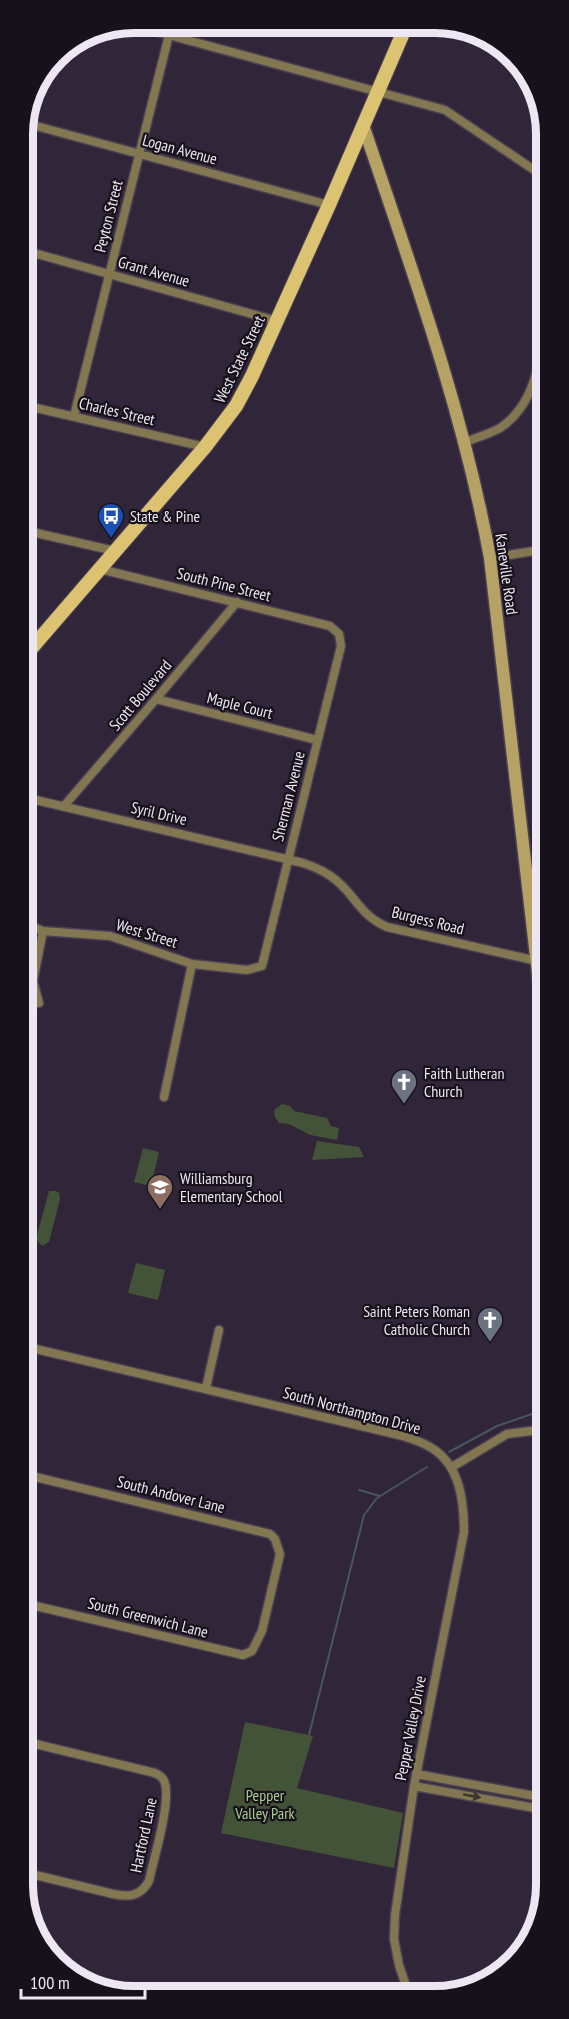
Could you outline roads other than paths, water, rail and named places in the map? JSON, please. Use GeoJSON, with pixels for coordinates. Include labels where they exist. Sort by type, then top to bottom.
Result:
{"type":"FeatureCollection","features":[{"type":"Feature","properties":{"kind":"main road","name":"West State Street"},"geometry":{"type":"LineString","coordinates":[[33,646],[205,447],[236,406],[329,205],[403,33]]}},
{"type":"Feature","properties":{"kind":"main road","name":"Kaneville Road"},"geometry":{"type":"LineString","coordinates":[[363,125],[444,371],[479,500],[490,558],[536,922]]}},
{"type":"Feature","properties":{"kind":"street"},"geometry":{"type":"LineString","coordinates":[[165,33],[445,110],[536,171]]}},
{"type":"Feature","properties":{"kind":"street","name":"Peyton Street"},"geometry":{"type":"LineString","coordinates":[[74,416],[169,34]]}},
{"type":"Feature","properties":{"kind":"street","name":"Logan Avenue"},"geometry":{"type":"LineString","coordinates":[[33,125],[329,205]]}},
{"type":"Feature","properties":{"kind":"street","name":"Grant Avenue"},"geometry":{"type":"LineString","coordinates":[[33,253],[277,321]]}},
{"type":"Feature","properties":{"kind":"street"},"geometry":{"type":"LineString","coordinates":[[465,442],[500,427],[516,414],[530,393],[536,376]]}},
{"type":"Feature","properties":{"kind":"street","name":"Charles Street"},"geometry":{"type":"LineString","coordinates":[[33,407],[205,447]]}},
{"type":"Feature","properties":{"kind":"street"},"geometry":{"type":"LineString","coordinates":[[33,532],[115,551]]}},
{"type":"Feature","properties":{"kind":"street"},"geometry":{"type":"LineString","coordinates":[[490,558],[536,551]]}},
{"type":"Feature","properties":{"kind":"street","name":"South Pine Street"},"geometry":{"type":"LineString","coordinates":[[100,569],[330,626],[339,634]]}},
{"type":"Feature","properties":{"kind":"street","name":"Scott Boulevard"},"geometry":{"type":"LineString","coordinates":[[63,806],[237,602]]}},
{"type":"Feature","properties":{"kind":"street","name":"Sherman Avenue"},"geometry":{"type":"LineString","coordinates":[[262,966],[340,646],[339,634]]}},
{"type":"Feature","properties":{"kind":"street","name":"Maple Court"},"geometry":{"type":"LineString","coordinates":[[156,699],[317,740]]}},
{"type":"Feature","properties":{"kind":"street","name":"Syril Drive"},"geometry":{"type":"LineString","coordinates":[[33,799],[288,859]]}},
{"type":"Feature","properties":{"kind":"street","name":"Burgess Road"},"geometry":{"type":"LineString","coordinates":[[288,859],[327,873],[343,887],[369,917],[387,927],[536,961]]}},
{"type":"Feature","properties":{"kind":"street","name":"West Street"},"geometry":{"type":"LineString","coordinates":[[33,927],[43,931],[110,936],[192,964],[247,970],[262,966]]}},
{"type":"Feature","properties":{"kind":"street"},"geometry":{"type":"LineString","coordinates":[[39,1003],[33,981],[43,931]]}},
{"type":"Feature","properties":{"kind":"street"},"geometry":{"type":"LineString","coordinates":[[164,1097],[192,964]]}},
{"type":"Feature","properties":{"kind":"street"},"geometry":{"type":"LineString","coordinates":[[206,1388],[219,1330]]}},
{"type":"Feature","properties":{"kind":"street","name":"South Northampton Drive"},"geometry":{"type":"LineString","coordinates":[[33,1348],[403,1436],[431,1447],[452,1467]]}},
{"type":"Feature","properties":{"kind":"street"},"geometry":{"type":"LineString","coordinates":[[452,1467],[507,1434],[536,1430]]}},
{"type":"Feature","properties":{"kind":"street","name":"Pepper Valley Drive"},"geometry":{"type":"LineString","coordinates":[[406,1986],[394,1939],[395,1915],[416,1774],[464,1532],[464,1504],[452,1467]]}},
{"type":"Feature","properties":{"kind":"street","name":"South Andover Lane"},"geometry":{"type":"LineString","coordinates":[[33,1476],[270,1534],[275,1539],[280,1554],[257,1644],[252,1651],[243,1655],[232,1653]]}},
{"type":"Feature","properties":{"kind":"street","name":"South Greenwich Lane"},"geometry":{"type":"LineString","coordinates":[[33,1605],[232,1653]]}},
{"type":"Feature","properties":{"kind":"street","name":"Hartford Lane"},"geometry":{"type":"LineString","coordinates":[[33,1743],[140,1768],[159,1775],[165,1780],[167,1800],[149,1881],[136,1896],[113,1894],[33,1874]]}},
{"type":"Feature","properties":{"kind":"street"},"geometry":{"type":"LineString","coordinates":[[416,1774],[536,1796]]}},
{"type":"Feature","properties":{"kind":"street"},"geometry":{"type":"LineString","coordinates":[[414,1786],[536,1808]]}},
{"type":"Feature","properties":{"kind":"waterway"},"geometry":{"type":"LineString","coordinates":[[449,1452],[497,1426],[536,1412]]}},
{"type":"Feature","properties":{"kind":"waterway"},"geometry":{"type":"LineString","coordinates":[[309,1735],[364,1515],[377,1498],[427,1467]]}},
{"type":"Feature","properties":{"kind":"waterway"},"geometry":{"type":"LineString","coordinates":[[359,1490],[380,1496]]}},
{"type":"Feature","properties":{"kind":"place","name":"State & Pine"},"geometry":{"type":"Point","coordinates":[111,539]}},
{"type":"Feature","properties":{"kind":"place","name":"Faith Lutheran Church"},"geometry":{"type":"Point","coordinates":[404,1105]}},
{"type":"Feature","properties":{"kind":"place","name":"Williamsburg Elementary School"},"geometry":{"type":"Point","coordinates":[160,1210]}},
{"type":"Feature","properties":{"kind":"place","name":"Saint Peters Roman Catholic Church"},"geometry":{"type":"Point","coordinates":[490,1343]}},
{"type":"Feature","properties":{"kind":"park label","name":"Pepper Valley Park"},"geometry":{"type":"Point","coordinates":[265,1804]}}]}
